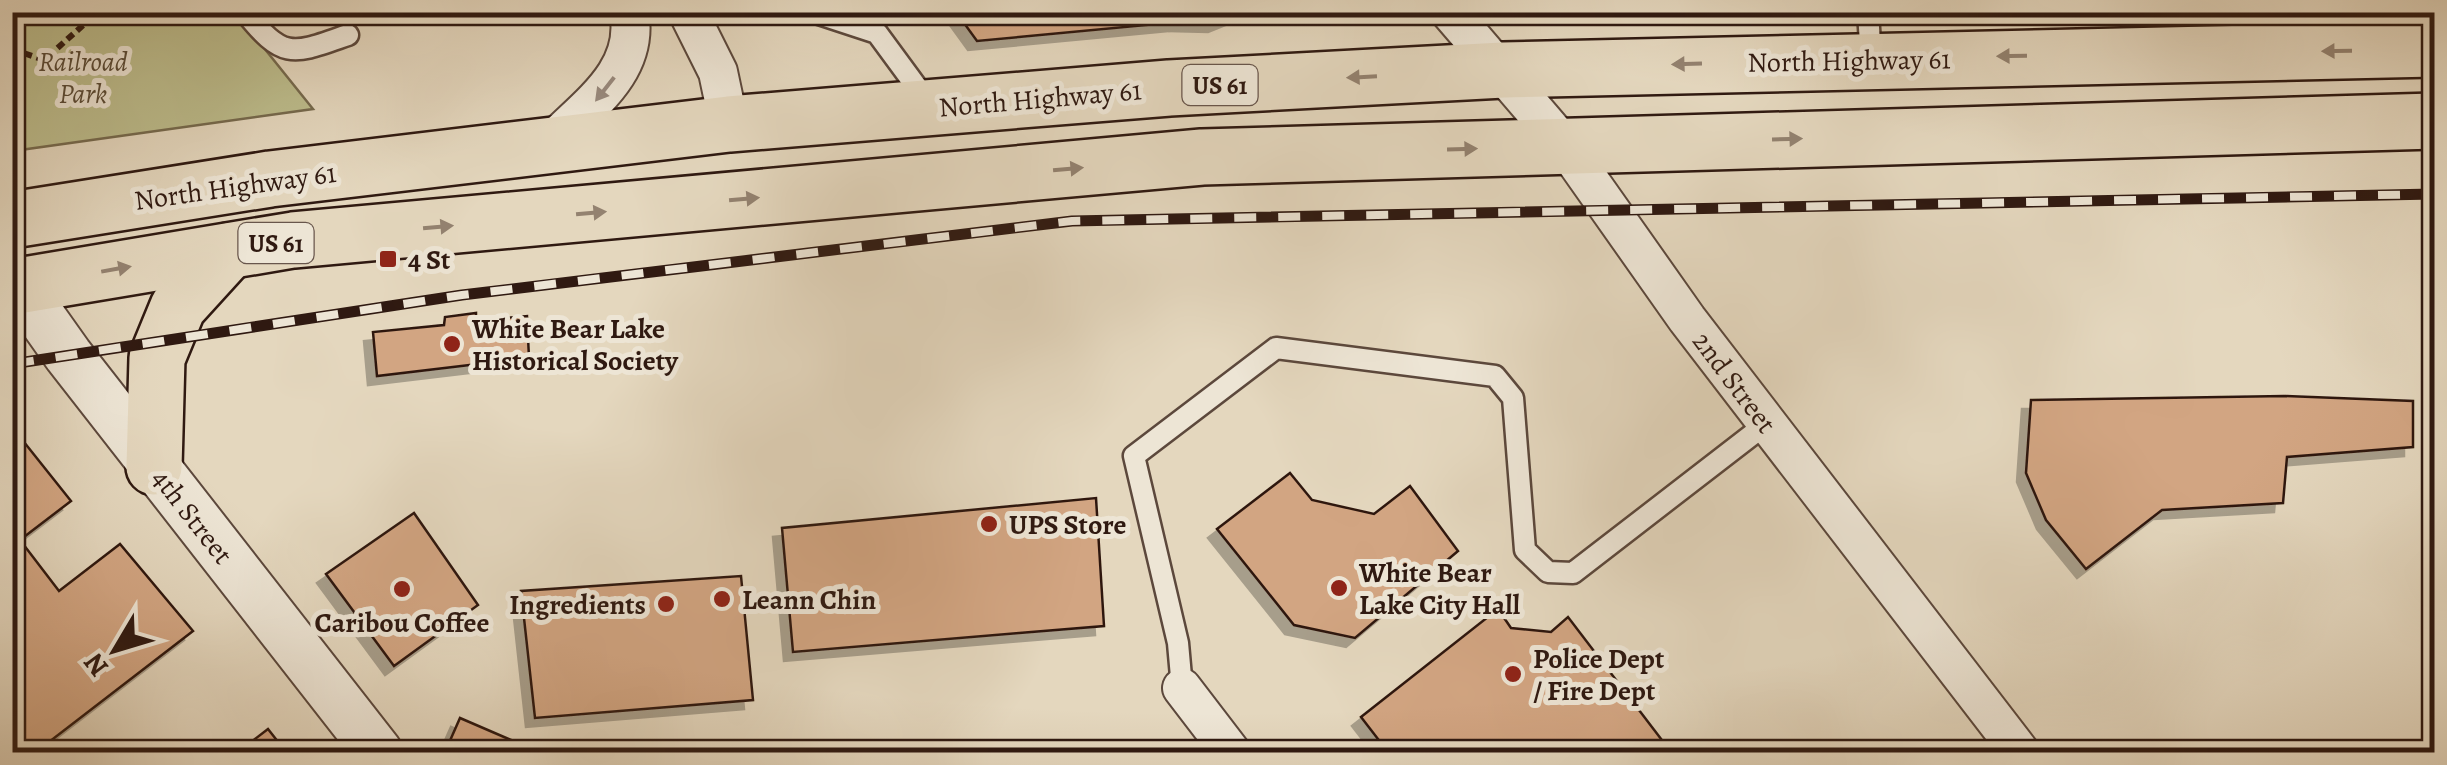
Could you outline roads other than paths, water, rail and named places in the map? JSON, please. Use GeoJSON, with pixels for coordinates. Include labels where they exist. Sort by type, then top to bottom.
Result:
{"type":"FeatureCollection","features":[{"type":"Feature","properties":{"kind":"main road","name":"North Highway 61"},"geometry":{"type":"LineString","coordinates":[[12,220],[270,179],[729,124],[1169,88],[1504,70],[1870,36],[2434,49]]}},
{"type":"Feature","properties":{"kind":"main road","name":"US 61"},"geometry":{"type":"LineString","coordinates":[[15,283],[293,240],[1202,157],[2434,121]]}},
{"type":"Feature","properties":{"kind":"main road"},"geometry":{"type":"LineString","coordinates":[[647,208],[687,176],[729,124]]}},
{"type":"Feature","properties":{"kind":"main road"},"geometry":{"type":"LineString","coordinates":[[154,466],[157,358],[178,307],[228,251]]}},
{"type":"Feature","properties":{"kind":"street"},"geometry":{"type":"LineString","coordinates":[[546,148],[608,88],[624,63],[632,27],[629,12]]}},
{"type":"Feature","properties":{"kind":"street"},"geometry":{"type":"LineString","coordinates":[[688,12],[718,72],[729,124]]}},
{"type":"Feature","properties":{"kind":"street","name":"2nd Street"},"geometry":{"type":"LineString","coordinates":[[1450,12],[1504,70],[1565,146],[1766,424],[2020,752]]}},
{"type":"Feature","properties":{"kind":"street","name":"4th Street"},"geometry":{"type":"LineString","coordinates":[[15,283],[378,752]]}},
{"type":"Feature","properties":{"kind":"street"},"geometry":{"type":"LineString","coordinates":[[1182,688],[1231,752]]}},
{"type":"Feature","properties":{"kind":"lane"},"geometry":{"type":"LineString","coordinates":[[245,12],[276,48],[298,52],[348,34]]}},
{"type":"Feature","properties":{"kind":"lane"},"geometry":{"type":"LineString","coordinates":[[813,12],[877,33],[932,107]]}},
{"type":"Feature","properties":{"kind":"lane"},"geometry":{"type":"LineString","coordinates":[[1182,688],[1178,643],[1134,456],[1276,348],[1495,376],[1513,398],[1525,550],[1548,572],[1573,573],[1766,424]]}},
{"type":"Feature","properties":{"kind":"railway"},"geometry":{"type":"LineString","coordinates":[[12,364],[462,295],[1072,221],[2434,194]]}},
{"type":"Feature","properties":{"kind":"place","name":"4 St"},"geometry":{"type":"Point","coordinates":[388,259]}},
{"type":"Feature","properties":{"kind":"place","name":"White Bear Lake Historical Society"},"geometry":{"type":"Point","coordinates":[452,344]}},
{"type":"Feature","properties":{"kind":"place","name":"UPS Store"},"geometry":{"type":"Point","coordinates":[989,524]}},
{"type":"Feature","properties":{"kind":"place","name":"White Bear Lake City Hall"},"geometry":{"type":"Point","coordinates":[1339,588]}},
{"type":"Feature","properties":{"kind":"place","name":"Caribou Coffee"},"geometry":{"type":"Point","coordinates":[402,589]}},
{"type":"Feature","properties":{"kind":"place","name":"Leann Chin"},"geometry":{"type":"Point","coordinates":[722,599]}},
{"type":"Feature","properties":{"kind":"place","name":"Ingredients"},"geometry":{"type":"Point","coordinates":[666,604]}},
{"type":"Feature","properties":{"kind":"place","name":"Police Dept / Fire Dept"},"geometry":{"type":"Point","coordinates":[1513,674]}},
{"type":"Feature","properties":{"kind":"park label","name":"Railroad Park"},"geometry":{"type":"Point","coordinates":[83,77]}}]}
